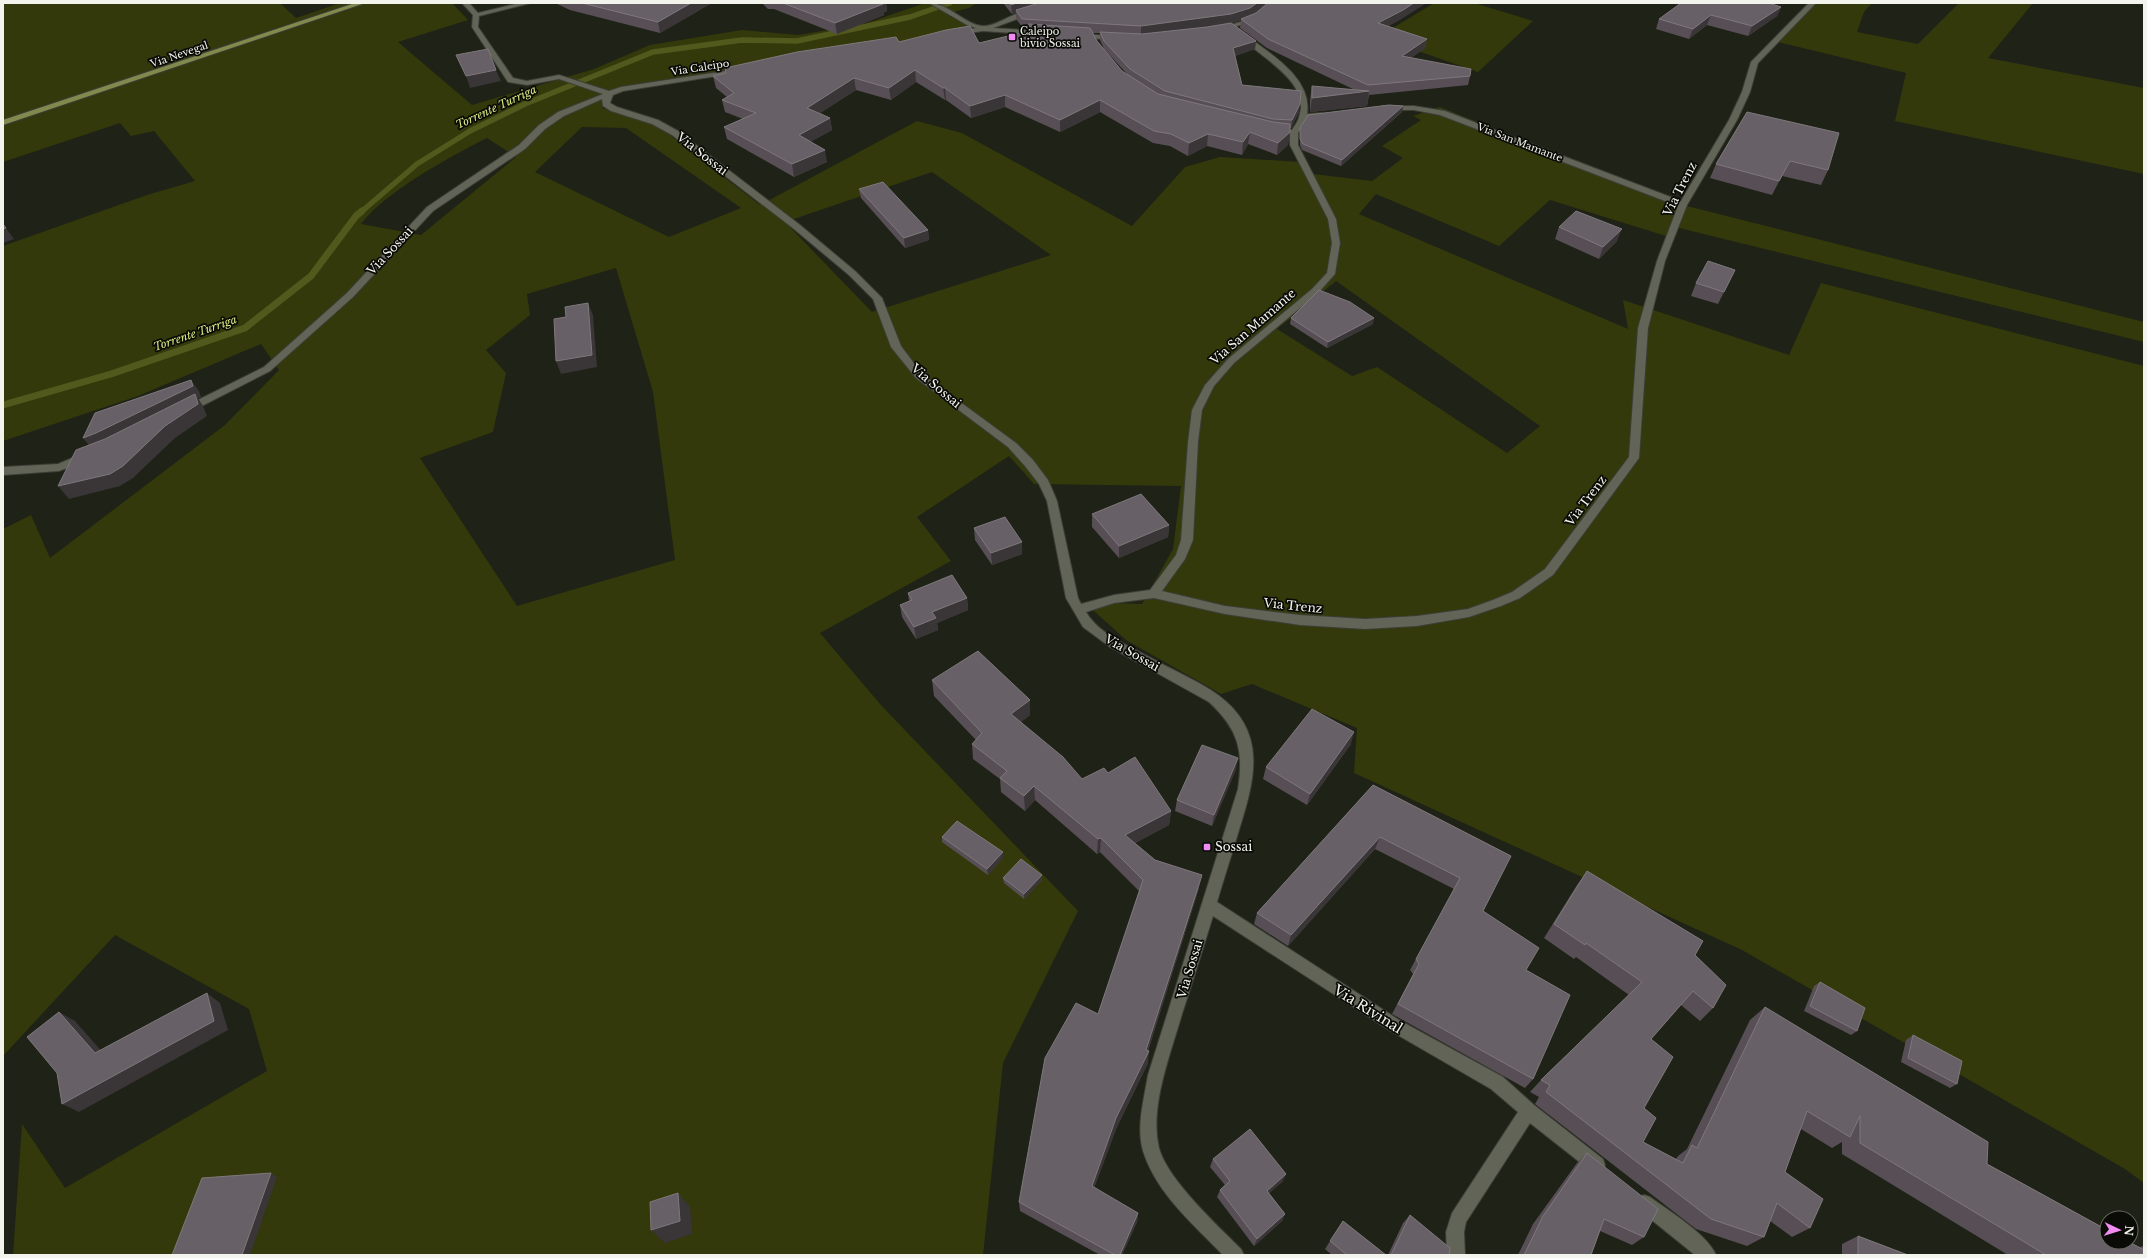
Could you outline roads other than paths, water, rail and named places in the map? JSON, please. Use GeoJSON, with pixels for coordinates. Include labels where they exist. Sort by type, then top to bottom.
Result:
{"type":"FeatureCollection","features":[{"type":"Feature","properties":{"kind":"main road","name":"Via Nevegal"},"geometry":{"type":"LineString","coordinates":[[3,123],[362,3]]}},
{"type":"Feature","properties":{"kind":"street"},"geometry":{"type":"LineString","coordinates":[[465,3],[476,15],[475,27],[511,80],[527,83],[550,77],[567,78],[610,94]]}},
{"type":"Feature","properties":{"kind":"street"},"geometry":{"type":"LineString","coordinates":[[476,15],[528,3]]}},
{"type":"Feature","properties":{"kind":"street"},"geometry":{"type":"LineString","coordinates":[[933,3],[969,24],[983,28],[1046,33]]}},
{"type":"Feature","properties":{"kind":"street"},"geometry":{"type":"LineString","coordinates":[[1261,3],[1272,4]]}},
{"type":"Feature","properties":{"kind":"street","name":"Via Trenz"},"geometry":{"type":"LineString","coordinates":[[1078,610],[1096,603],[1114,599],[1154,594],[1224,610],[1264,616],[1365,624],[1417,621],[1469,613],[1516,595],[1533,585],[1549,572],[1634,458],[1643,328],[1661,261],[1683,205],[1733,120],[1746,92],[1755,62],[1813,3]]}},
{"type":"Feature","properties":{"kind":"street"},"geometry":{"type":"LineString","coordinates":[[1212,31],[1232,27],[1252,20],[1272,4]]}},
{"type":"Feature","properties":{"kind":"street"},"geometry":{"type":"LineString","coordinates":[[950,36],[983,28],[1035,10]]}},
{"type":"Feature","properties":{"kind":"street"},"geometry":{"type":"LineString","coordinates":[[1232,27],[1298,84],[1305,98],[1306,110],[1294,133],[1267,130]]}},
{"type":"Feature","properties":{"kind":"street"},"geometry":{"type":"LineString","coordinates":[[1070,35],[1095,40],[1126,38]]}},
{"type":"Feature","properties":{"kind":"street","name":"Via Caleipo"},"geometry":{"type":"LineString","coordinates":[[610,94],[622,88],[750,69]]}},
{"type":"Feature","properties":{"kind":"street","name":"Via Sossai"},"geometry":{"type":"LineString","coordinates":[[174,416],[267,369],[350,295],[430,209],[519,150],[542,127],[561,114],[610,94]]}},
{"type":"Feature","properties":{"kind":"street","name":"Via Sossai"},"geometry":{"type":"LineString","coordinates":[[610,94],[606,99],[606,104],[655,122],[675,133],[797,227],[852,273],[877,298],[896,347],[919,376],[1012,445],[1029,463],[1044,483],[1052,501],[1072,598],[1087,624],[1114,644],[1213,698],[1225,708],[1236,722],[1244,740],[1249,770],[1245,789],[1156,1075],[1148,1119],[1151,1150],[1167,1181],[1191,1210],[1235,1255]]}},
{"type":"Feature","properties":{"kind":"street","name":"Via San Mamante"},"geometry":{"type":"LineString","coordinates":[[1376,108],[1414,108],[1442,113],[1683,205]]}},
{"type":"Feature","properties":{"kind":"street"},"geometry":{"type":"LineString","coordinates":[[1303,117],[1332,113]]}},
{"type":"Feature","properties":{"kind":"street","name":"Via San Mamante"},"geometry":{"type":"LineString","coordinates":[[1154,594],[1181,556],[1187,540],[1195,425],[1202,397],[1219,373],[1231,361],[1315,291],[1330,274],[1336,243],[1332,219],[1295,149],[1293,139],[1294,133]]}},
{"type":"Feature","properties":{"kind":"street"},"geometry":{"type":"LineString","coordinates":[[3,471],[59,467],[96,454]]}},
{"type":"Feature","properties":{"kind":"street","name":"Via Rivinal"},"geometry":{"type":"LineString","coordinates":[[1209,905],[1394,1025],[1497,1083],[1528,1111],[1607,1173]]}},
{"type":"Feature","properties":{"kind":"street"},"geometry":{"type":"LineString","coordinates":[[1456,1255],[1455,1232],[1458,1219],[1528,1111]]}},
{"type":"Feature","properties":{"kind":"street"},"geometry":{"type":"LineString","coordinates":[[1631,1193],[1698,1245],[1707,1255]]}},
{"type":"Feature","properties":{"kind":"waterway","name":"Torrente Turriga"},"geometry":{"type":"LineString","coordinates":[[361,212],[417,164],[470,131],[525,104],[653,52],[742,40],[797,41],[910,17],[950,3]]}},
{"type":"Feature","properties":{"kind":"waterway","name":"Torrente Turriga"},"geometry":{"type":"LineString","coordinates":[[3,405],[111,374],[245,328],[311,276],[356,216],[362,211]]}},
{"type":"Feature","properties":{"kind":"place","name":"Caleipo bivio Sossai"},"geometry":{"type":"Point","coordinates":[1012,37]}},
{"type":"Feature","properties":{"kind":"place","name":"Sossai"},"geometry":{"type":"Point","coordinates":[1207,847]}}]}
